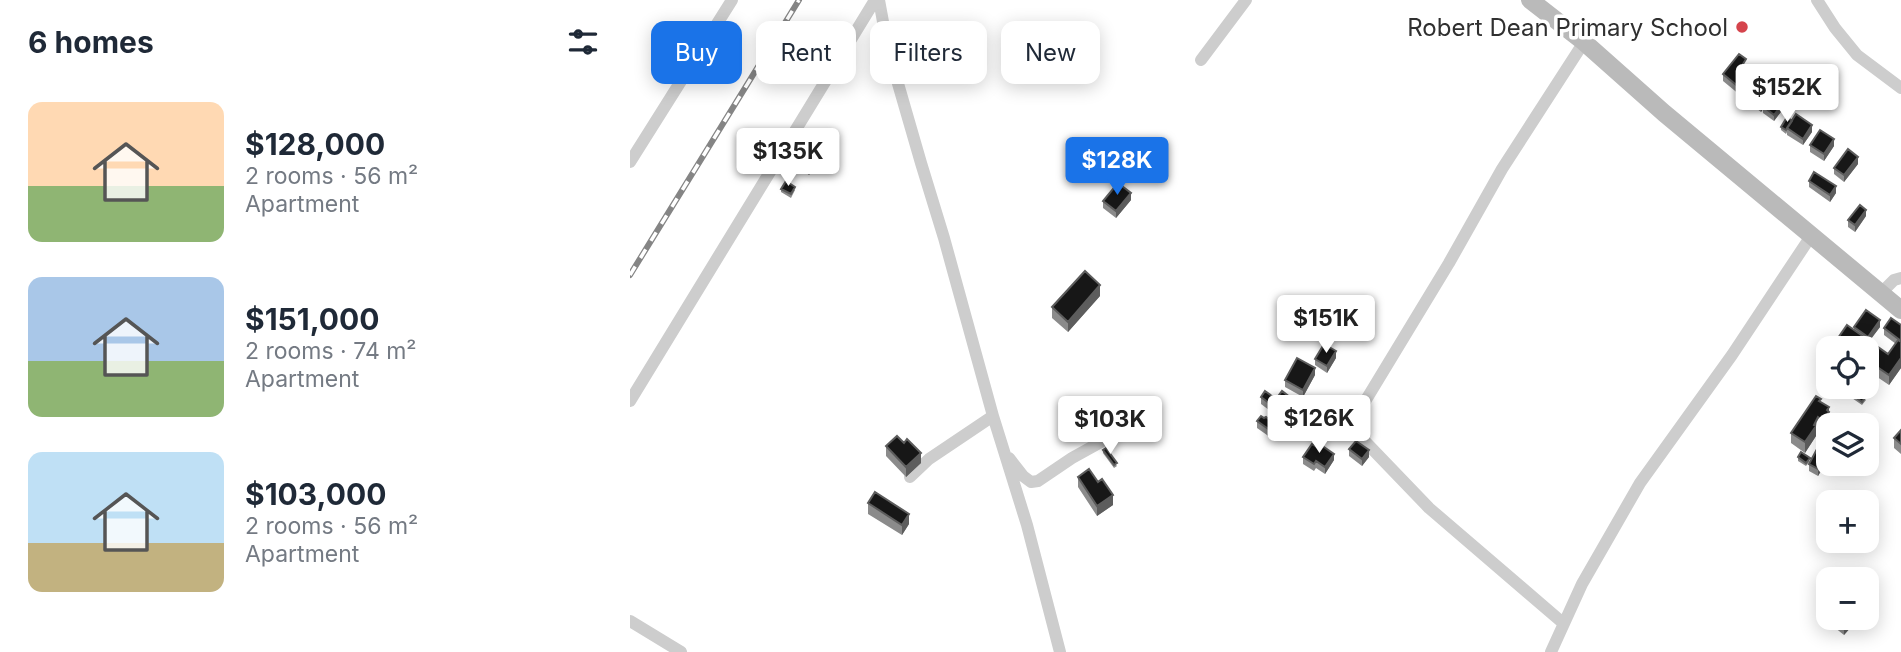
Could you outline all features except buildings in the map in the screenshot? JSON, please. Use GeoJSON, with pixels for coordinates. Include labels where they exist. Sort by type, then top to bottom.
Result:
{"type":"FeatureCollection","features":[{"type":"Feature","properties":{"kind":"main road"},"geometry":{"type":"LineString","coordinates":[[1530,0],[1584,42],[1901,310]]}},
{"type":"Feature","properties":{"kind":"street"},"geometry":{"type":"LineString","coordinates":[[630,162],[732,0]]}},
{"type":"Feature","properties":{"kind":"street"},"geometry":{"type":"LineString","coordinates":[[630,401],[877,0]]}},
{"type":"Feature","properties":{"kind":"street"},"geometry":{"type":"LineString","coordinates":[[877,0],[888,49],[1027,525],[1060,652]]}},
{"type":"Feature","properties":{"kind":"street"},"geometry":{"type":"LineString","coordinates":[[1201,60],[1246,0]]}},
{"type":"Feature","properties":{"kind":"street"},"geometry":{"type":"LineString","coordinates":[[1817,0],[1857,55],[1901,88]]}},
{"type":"Feature","properties":{"kind":"street"},"geometry":{"type":"LineString","coordinates":[[1563,624],[1429,508],[1354,430],[1355,418],[1449,263],[1502,169],[1584,42]]}},
{"type":"Feature","properties":{"kind":"street"},"geometry":{"type":"LineString","coordinates":[[1551,652],[1599,553],[1640,483],[1732,355],[1811,236]]}},
{"type":"Feature","properties":{"kind":"street"},"geometry":{"type":"LineString","coordinates":[[1881,293],[1894,280],[1901,278]]}},
{"type":"Feature","properties":{"kind":"street"},"geometry":{"type":"LineString","coordinates":[[910,477],[947,445],[993,416]]}},
{"type":"Feature","properties":{"kind":"street"},"geometry":{"type":"LineString","coordinates":[[1003,449],[1012,464],[1031,482],[1038,481],[1072,458],[1111,438]]}},
{"type":"Feature","properties":{"kind":"street"},"geometry":{"type":"LineString","coordinates":[[630,621],[681,652]]}},
{"type":"Feature","properties":{"kind":"railway"},"geometry":{"type":"LineString","coordinates":[[630,275],[799,0]]}},
{"type":"Feature","properties":{"kind":"place","name":"Robert Dean Primary School"},"geometry":{"type":"Point","coordinates":[1742,27]}}]}
